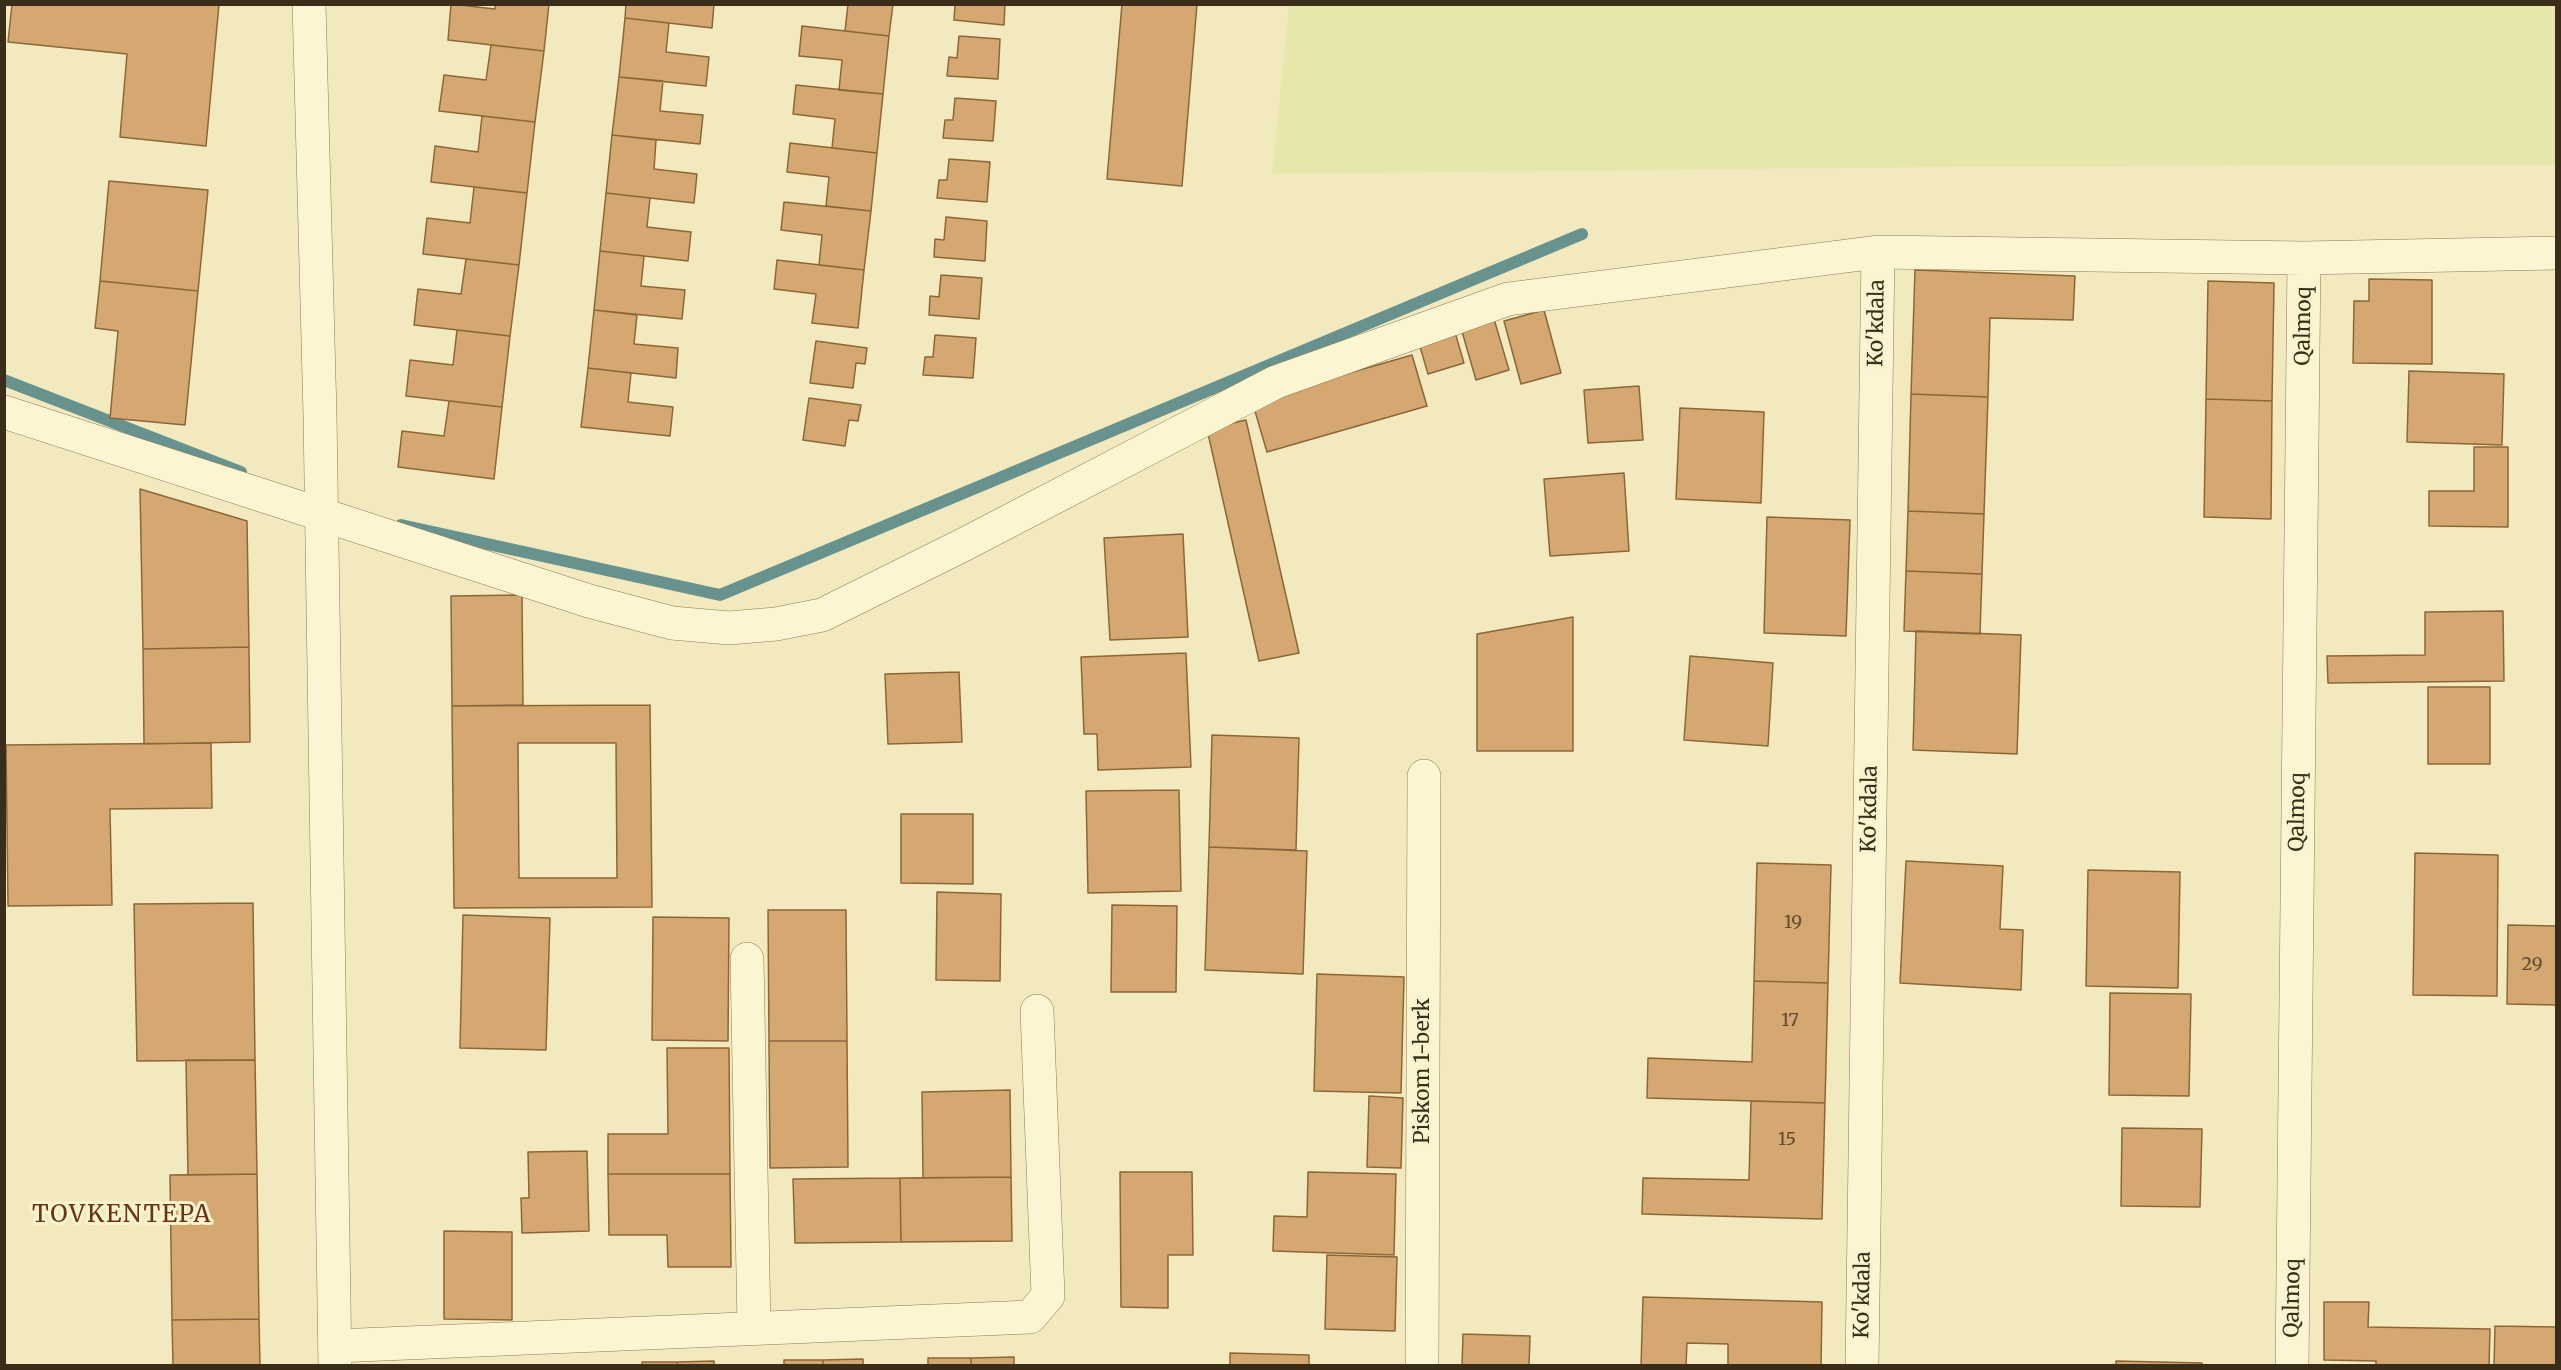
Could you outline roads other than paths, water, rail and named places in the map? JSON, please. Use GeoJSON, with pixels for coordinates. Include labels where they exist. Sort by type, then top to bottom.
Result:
{"type":"FeatureCollection","features":[{"type":"Feature","properties":{"kind":"street"},"geometry":{"type":"LineString","coordinates":[[309,4],[321,514],[335,1356],[754,1327],[1030,1317],[1048,1296],[1037,1011]]}},
{"type":"Feature","properties":{"kind":"street"},"geometry":{"type":"LineString","coordinates":[[4,412],[589,601],[672,623],[729,628],[776,624],[822,615],[963,546],[1275,382],[1508,299],[1878,252],[2304,258],[2556,253]]}},
{"type":"Feature","properties":{"kind":"street","name":"Ko'kdala"},"geometry":{"type":"LineString","coordinates":[[1862,1365],[1878,252]]}},
{"type":"Feature","properties":{"kind":"street","name":"Qalmoq"},"geometry":{"type":"LineString","coordinates":[[2292,1365],[2304,258]]}},
{"type":"Feature","properties":{"kind":"street","name":"Piskom 1-berk"},"geometry":{"type":"LineString","coordinates":[[1422,1365],[1424,776]]}},
{"type":"Feature","properties":{"kind":"street"},"geometry":{"type":"LineString","coordinates":[[747,959],[754,1327]]}},
{"type":"Feature","properties":{"kind":"waterway"},"geometry":{"type":"LineString","coordinates":[[401,525],[720,595],[1582,234]]}},
{"type":"Feature","properties":{"kind":"waterway"},"geometry":{"type":"LineString","coordinates":[[4,380],[241,472]]}},
{"type":"Feature","properties":{"kind":"district","name":"TOVKENTEPA"},"geometry":{"type":"Point","coordinates":[122,1215]}}]}
